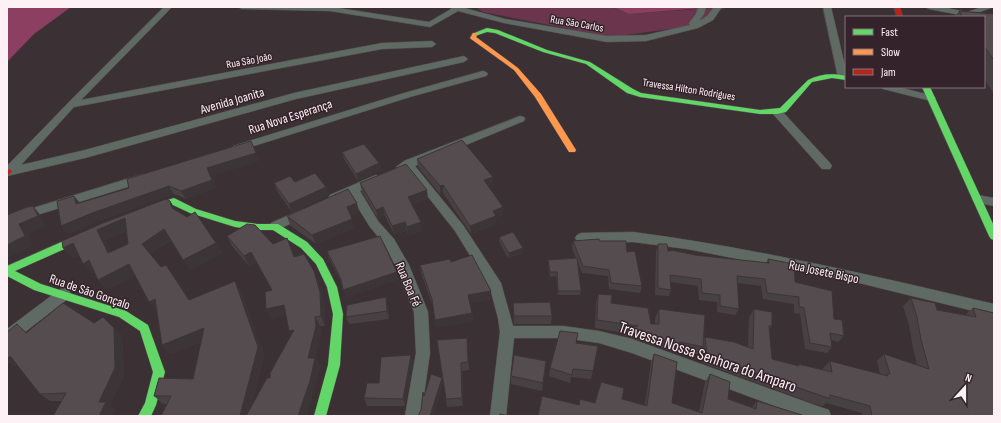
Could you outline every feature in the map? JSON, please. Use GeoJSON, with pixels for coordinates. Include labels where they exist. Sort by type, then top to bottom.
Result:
{"type":"FeatureCollection","features":[{"type":"Feature","properties":{"kind":"street"},"geometry":{"type":"LineString","coordinates":[[7,172],[168,7]]}},
{"type":"Feature","properties":{"kind":"street"},"geometry":{"type":"LineString","coordinates":[[242,7],[330,9],[430,25],[454,11],[456,7]]}},
{"type":"Feature","properties":{"kind":"street","name":"Rua São Carlos"},"geometry":{"type":"LineString","coordinates":[[456,7],[504,21],[607,39],[646,38],[695,26],[710,18],[718,7]]}},
{"type":"Feature","properties":{"kind":"street"},"geometry":{"type":"LineString","coordinates":[[695,26],[693,23],[700,14],[702,7]]}},
{"type":"Feature","properties":{"kind":"street"},"geometry":{"type":"LineString","coordinates":[[826,166],[777,112],[788,107],[810,81],[815,78],[822,76],[845,77],[827,7]]}},
{"type":"Feature","properties":{"kind":"street"},"geometry":{"type":"LineString","coordinates":[[929,7],[978,16]]}},
{"type":"Feature","properties":{"kind":"street"},"geometry":{"type":"LineString","coordinates":[[967,14],[990,7]]}},
{"type":"Feature","properties":{"kind":"street","name":"Travessa Hilton Rodrigues"},"geometry":{"type":"LineString","coordinates":[[572,150],[538,96],[516,69],[473,38],[473,36],[482,31],[492,30],[545,51],[574,58],[588,63],[630,91],[640,95],[752,111],[777,112]]}},
{"type":"Feature","properties":{"kind":"street","name":"Rua São João"},"geometry":{"type":"LineString","coordinates":[[71,105],[382,46],[432,44]]}},
{"type":"Feature","properties":{"kind":"street","name":"Avenida Joanita"},"geometry":{"type":"LineString","coordinates":[[7,172],[84,154],[294,96],[464,59]]}},
{"type":"Feature","properties":{"kind":"street","name":"Rua Nova Esperança"},"geometry":{"type":"LineString","coordinates":[[226,151],[407,94],[483,74]]}},
{"type":"Feature","properties":{"kind":"street"},"geometry":{"type":"LineString","coordinates":[[890,88],[931,98]]}},
{"type":"Feature","properties":{"kind":"street"},"geometry":{"type":"LineString","coordinates":[[926,88],[994,236]]}},
{"type":"Feature","properties":{"kind":"street"},"geometry":{"type":"LineString","coordinates":[[325,203],[408,164],[486,132],[520,120]]}},
{"type":"Feature","properties":{"kind":"street"},"geometry":{"type":"LineString","coordinates":[[408,164],[459,228],[496,287],[505,318],[507,332],[498,416]]}},
{"type":"Feature","properties":{"kind":"street"},"geometry":{"type":"LineString","coordinates":[[37,211],[151,175]]}},
{"type":"Feature","properties":{"kind":"street","name":"Rua Boa Fé"},"geometry":{"type":"LineString","coordinates":[[353,190],[374,224],[390,242],[402,264],[421,312],[423,353],[414,416]]}},
{"type":"Feature","properties":{"kind":"street"},"geometry":{"type":"LineString","coordinates":[[978,199],[994,202]]}},
{"type":"Feature","properties":{"kind":"street"},"geometry":{"type":"LineString","coordinates":[[138,214],[174,201],[193,211],[235,224],[257,227],[275,226],[311,209]]}},
{"type":"Feature","properties":{"kind":"street"},"geometry":{"type":"LineString","coordinates":[[275,226],[304,245],[320,262],[332,287],[338,314],[334,365],[320,416]]}},
{"type":"Feature","properties":{"kind":"street"},"geometry":{"type":"LineString","coordinates":[[7,270],[90,233]]}},
{"type":"Feature","properties":{"kind":"street","name":"Rua Josete Bispo"},"geometry":{"type":"LineString","coordinates":[[581,238],[633,237],[687,244],[848,276],[994,310]]}},
{"type":"Feature","properties":{"kind":"street","name":"Rua de São Gonçalo"},"geometry":{"type":"LineString","coordinates":[[7,270],[38,287],[64,294],[122,314],[144,328],[158,372],[150,405],[144,416]]}},
{"type":"Feature","properties":{"kind":"street"},"geometry":{"type":"LineString","coordinates":[[7,337],[64,294]]}},
{"type":"Feature","properties":{"kind":"street","name":"Travessa Nossa Senhora do Amparo"},"geometry":{"type":"LineString","coordinates":[[507,332],[563,332],[598,337],[632,346],[823,416]]}},
{"type":"Feature","properties":{"kind":"shaded area"},"geometry":{"type":"Polygon","coordinates":[[[7,7],[71,7],[34,34],[7,62],[7,7]]]}},
{"type":"Feature","properties":{"kind":"shaded area"},"geometry":{"type":"Polygon","coordinates":[[[475,7],[612,7],[629,14],[726,7],[692,26],[611,37],[483,12],[475,7]]]}},
{"type":"Feature","properties":{"kind":"shaded area"},"geometry":{"type":"Polygon","coordinates":[[[613,7],[714,7],[629,14],[613,7]]]}},
{"type":"Feature","properties":{"kind":"building"},"geometry":{"type":"Polygon","coordinates":[[[959,11],[994,14],[994,60],[985,47],[985,16],[962,16],[959,11]]]}},
{"type":"Feature","properties":{"kind":"building"},"geometry":{"type":"Polygon","coordinates":[[[462,140],[493,177],[484,180],[503,207],[493,211],[496,216],[470,226],[443,185],[440,186],[417,159],[462,140]]]}},
{"type":"Feature","properties":{"kind":"building"},"geometry":{"type":"Polygon","coordinates":[[[251,141],[256,153],[207,168],[212,180],[181,191],[169,186],[92,213],[61,226],[57,201],[74,196],[76,204],[129,188],[127,179],[251,141]]]}},
{"type":"Feature","properties":{"kind":"building"},"geometry":{"type":"Polygon","coordinates":[[[364,144],[379,163],[356,174],[342,152],[364,144]]]}},
{"type":"Feature","properties":{"kind":"building"},"geometry":{"type":"Polygon","coordinates":[[[406,164],[427,190],[408,197],[421,222],[407,227],[405,222],[392,226],[383,207],[376,210],[360,183],[406,164]]]}},
{"type":"Feature","properties":{"kind":"building"},"geometry":{"type":"Polygon","coordinates":[[[315,173],[326,187],[289,204],[274,183],[290,176],[295,182],[315,173]]]}},
{"type":"Feature","properties":{"kind":"building"},"geometry":{"type":"Polygon","coordinates":[[[348,189],[357,203],[347,207],[352,219],[312,235],[287,216],[348,189]]]}},
{"type":"Feature","properties":{"kind":"building"},"geometry":{"type":"Polygon","coordinates":[[[166,199],[170,201],[172,208],[187,217],[195,212],[216,243],[183,260],[164,229],[142,244],[161,267],[166,265],[189,300],[235,281],[258,347],[240,416],[161,416],[171,396],[154,396],[159,378],[193,379],[204,328],[162,345],[155,299],[149,302],[129,264],[98,280],[89,260],[83,264],[73,243],[63,248],[62,241],[103,223],[166,199]],[[125,218],[97,230],[108,253],[128,244],[125,218]]]}},
{"type":"Feature","properties":{"kind":"building"},"geometry":{"type":"Polygon","coordinates":[[[33,206],[38,216],[19,224],[25,236],[7,245],[7,215],[33,206]]]}},
{"type":"Feature","properties":{"kind":"building"},"geometry":{"type":"Polygon","coordinates":[[[247,224],[255,225],[273,244],[287,238],[294,257],[304,254],[314,271],[320,292],[321,316],[315,317],[316,326],[308,358],[315,358],[310,381],[298,416],[246,416],[267,378],[270,378],[270,373],[294,330],[289,331],[284,305],[266,309],[265,292],[272,290],[251,252],[244,256],[227,236],[247,224]]]}},
{"type":"Feature","properties":{"kind":"building"},"geometry":{"type":"Polygon","coordinates":[[[513,232],[523,248],[509,253],[499,237],[513,232]]]}},
{"type":"Feature","properties":{"kind":"building"},"geometry":{"type":"Polygon","coordinates":[[[380,236],[397,272],[343,290],[341,279],[327,251],[380,236]]]}},
{"type":"Feature","properties":{"kind":"building"},"geometry":{"type":"Polygon","coordinates":[[[599,239],[600,241],[626,241],[627,252],[635,251],[642,286],[611,283],[609,270],[583,266],[573,241],[599,239]]]}},
{"type":"Feature","properties":{"kind":"building"},"geometry":{"type":"Polygon","coordinates":[[[658,244],[667,244],[668,251],[671,250],[695,255],[769,263],[768,259],[794,264],[795,282],[832,291],[834,319],[842,320],[844,336],[830,333],[832,347],[810,343],[804,308],[799,306],[799,297],[767,293],[765,279],[737,276],[739,309],[720,306],[720,295],[702,293],[701,279],[670,275],[671,290],[658,288],[658,244]]]}},
{"type":"Feature","properties":{"kind":"building"},"geometry":{"type":"Polygon","coordinates":[[[472,255],[491,291],[468,295],[472,313],[435,320],[432,299],[420,265],[450,259],[451,262],[472,255]]]}},
{"type":"Feature","properties":{"kind":"building"},"geometry":{"type":"Polygon","coordinates":[[[577,258],[581,291],[558,291],[557,272],[550,272],[548,260],[577,258]]]}},
{"type":"Feature","properties":{"kind":"building"},"geometry":{"type":"Polygon","coordinates":[[[598,294],[612,295],[611,303],[648,308],[651,324],[659,324],[659,309],[705,315],[703,347],[680,342],[679,345],[626,327],[638,326],[597,320],[598,294]]]}},
{"type":"Feature","properties":{"kind":"building"},"geometry":{"type":"Polygon","coordinates":[[[386,297],[387,311],[346,317],[347,305],[386,297]]]}},
{"type":"Feature","properties":{"kind":"building"},"geometry":{"type":"Polygon","coordinates":[[[911,298],[935,303],[937,310],[976,317],[973,308],[994,313],[994,416],[872,416],[870,406],[830,395],[830,399],[707,356],[705,337],[734,342],[753,349],[754,309],[772,312],[772,326],[769,326],[772,359],[832,372],[830,361],[888,376],[887,374],[890,374],[884,354],[929,369],[911,298]]]}},
{"type":"Feature","properties":{"kind":"building"},"geometry":{"type":"Polygon","coordinates":[[[550,302],[552,316],[514,316],[513,303],[550,302]]]}},
{"type":"Feature","properties":{"kind":"building"},"geometry":{"type":"Polygon","coordinates":[[[63,303],[94,323],[103,317],[114,328],[115,368],[99,402],[106,402],[99,416],[53,416],[66,393],[40,394],[10,356],[7,359],[7,332],[17,324],[26,333],[63,303]]]}},
{"type":"Feature","properties":{"kind":"building"},"geometry":{"type":"Polygon","coordinates":[[[560,331],[578,333],[576,343],[598,346],[593,371],[573,369],[572,375],[550,368],[560,331]]]}},
{"type":"Feature","properties":{"kind":"building"},"geometry":{"type":"Polygon","coordinates":[[[467,338],[468,362],[461,363],[462,398],[446,399],[437,340],[467,338]]]}},
{"type":"Feature","properties":{"kind":"building"},"geometry":{"type":"Polygon","coordinates":[[[654,354],[677,362],[672,403],[702,413],[710,374],[730,382],[728,399],[756,409],[757,401],[805,416],[538,416],[542,396],[579,405],[580,399],[595,403],[601,382],[624,388],[622,399],[647,406],[654,354]]]}},
{"type":"Feature","properties":{"kind":"building"},"geometry":{"type":"Polygon","coordinates":[[[411,355],[403,399],[364,398],[367,383],[379,383],[381,357],[411,355]]]}},
{"type":"Feature","properties":{"kind":"building"},"geometry":{"type":"Polygon","coordinates":[[[514,355],[546,361],[543,383],[511,376],[514,355]]]}},
{"type":"Feature","properties":{"kind":"building"},"geometry":{"type":"Polygon","coordinates":[[[431,374],[442,378],[430,416],[418,416],[421,410],[423,392],[424,396],[431,374]]]}},
{"type":"Feature","properties":{"kind":"traffic: fast"},"geometry":{"type":"LineString","coordinates":[[475,34],[487,30],[496,31],[545,51],[588,63],[630,91],[640,95],[760,112],[777,112],[783,110],[810,81],[814,79],[828,76],[845,78]]}},
{"type":"Feature","properties":{"kind":"traffic: fast"},"geometry":{"type":"LineString","coordinates":[[926,88],[994,236]]}},
{"type":"Feature","properties":{"kind":"traffic: fast"},"geometry":{"type":"LineString","coordinates":[[149,209],[174,201],[193,211],[235,224],[257,227],[275,226],[304,245],[320,262],[332,287],[338,314],[334,365],[320,416]]}},
{"type":"Feature","properties":{"kind":"traffic: fast"},"geometry":{"type":"LineString","coordinates":[[7,270],[84,236]]}},
{"type":"Feature","properties":{"kind":"traffic: fast"},"geometry":{"type":"LineString","coordinates":[[7,271],[38,287],[122,314],[144,328],[159,372],[150,405],[144,416]]}},
{"type":"Feature","properties":{"kind":"traffic: slow"},"geometry":{"type":"LineString","coordinates":[[475,34],[473,38],[516,69],[538,96],[572,150]]}},
{"type":"Feature","properties":{"kind":"traffic: jam"},"geometry":{"type":"LineString","coordinates":[[897,7],[900,16]]}}]}
